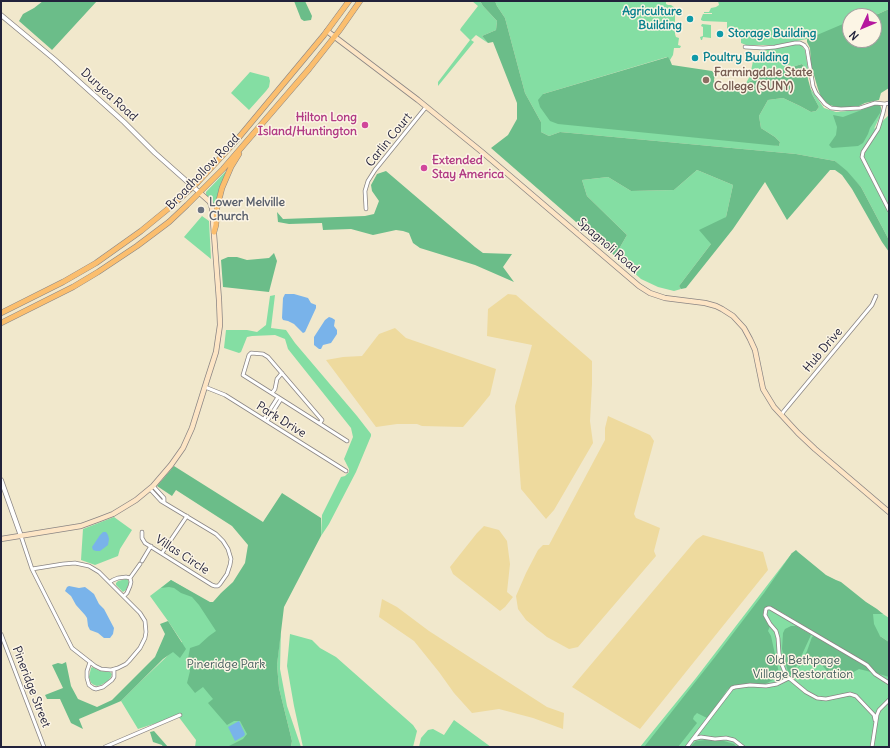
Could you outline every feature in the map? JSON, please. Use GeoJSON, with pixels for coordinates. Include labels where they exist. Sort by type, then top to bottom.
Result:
{"type":"FeatureCollection","features":[{"type":"Feature","properties":{"kind":"main road","name":"Broadhollow Road"},"geometry":{"type":"LineString","coordinates":[[1,313],[63,282],[96,263],[141,231],[174,204],[235,142],[327,31],[349,1]]}},
{"type":"Feature","properties":{"kind":"main road","name":"Broadhollow Road"},"geometry":{"type":"LineString","coordinates":[[1,323],[73,287],[126,254],[169,222],[200,193],[249,139],[335,37],[360,1]]}},
{"type":"Feature","properties":{"kind":"main road","name":"Spagnoli Road"},"geometry":{"type":"LineString","coordinates":[[327,31],[482,152],[639,286],[655,295],[665,298],[706,303],[716,306],[733,316],[744,328],[750,339],[755,350],[763,389],[781,416],[808,443],[889,512]]}},
{"type":"Feature","properties":{"kind":"main road"},"geometry":{"type":"LineString","coordinates":[[214,232],[217,208],[222,188],[231,167],[249,139]]}},
{"type":"Feature","properties":{"kind":"main road"},"geometry":{"type":"LineString","coordinates":[[1,539],[81,526],[113,514],[129,505],[151,488],[171,465],[183,448],[192,428],[216,352],[220,321],[211,205],[210,202],[200,193]]}},
{"type":"Feature","properties":{"kind":"street","name":"Duryea Road"},"geometry":{"type":"LineString","coordinates":[[1,15],[54,59],[128,125],[155,153],[200,193]]}},
{"type":"Feature","properties":{"kind":"street"},"geometry":{"type":"LineString","coordinates":[[744,47],[763,48],[795,43],[804,45],[807,49],[816,93],[825,104],[831,108],[860,108],[875,103],[889,103]]}},
{"type":"Feature","properties":{"kind":"street"},"geometry":{"type":"LineString","coordinates":[[885,104],[878,129],[863,152],[862,157],[889,210]]}},
{"type":"Feature","properties":{"kind":"street","name":"Carlin Court"},"geometry":{"type":"LineString","coordinates":[[366,209],[365,191],[368,181],[375,170],[426,107]]}},
{"type":"Feature","properties":{"kind":"street","name":"Hub Drive"},"geometry":{"type":"LineString","coordinates":[[781,416],[872,305],[876,296]]}},
{"type":"Feature","properties":{"kind":"street"},"geometry":{"type":"LineString","coordinates":[[320,423],[322,420],[268,357],[263,354],[251,353],[249,355],[243,375],[347,441]]}},
{"type":"Feature","properties":{"kind":"street"},"geometry":{"type":"LineString","coordinates":[[272,393],[277,379],[282,373]]}},
{"type":"Feature","properties":{"kind":"street","name":"Park Drive"},"geometry":{"type":"LineString","coordinates":[[205,387],[225,395],[346,471]]}},
{"type":"Feature","properties":{"kind":"street"},"geometry":{"type":"LineString","coordinates":[[266,420],[280,398]]}},
{"type":"Feature","properties":{"kind":"street"},"geometry":{"type":"LineString","coordinates":[[1,480],[32,570],[69,643],[76,651],[101,669],[114,669],[126,664],[135,655],[145,638],[146,626],[143,617],[99,572],[83,564],[70,563],[32,570]]}},
{"type":"Feature","properties":{"kind":"street","name":"Villas Circle"},"geometry":{"type":"LineString","coordinates":[[142,532],[142,538],[146,543],[212,585],[215,586],[220,584],[227,574],[231,559],[230,553],[226,544],[220,537],[158,499],[151,488]]}},
{"type":"Feature","properties":{"kind":"street"},"geometry":{"type":"LineString","coordinates":[[162,553],[187,516]]}},
{"type":"Feature","properties":{"kind":"street"},"geometry":{"type":"LineString","coordinates":[[124,596],[130,586],[130,578],[151,546]]}},
{"type":"Feature","properties":{"kind":"street"},"geometry":{"type":"LineString","coordinates":[[110,582],[118,578],[130,578]]}},
{"type":"Feature","properties":{"kind":"street"},"geometry":{"type":"LineString","coordinates":[[875,720],[874,715],[856,696],[850,694],[826,699],[817,698],[806,692],[786,676],[779,653],[776,631],[764,615],[765,612],[768,608],[770,608],[862,662],[875,674],[889,683]]}},
{"type":"Feature","properties":{"kind":"street","name":"Pineridge Street"},"geometry":{"type":"LineString","coordinates":[[1,634],[44,747]]}},
{"type":"Feature","properties":{"kind":"street"},"geometry":{"type":"LineString","coordinates":[[90,662],[87,671],[87,678],[89,685],[96,689],[103,687],[112,680],[114,677],[114,669]]}},
{"type":"Feature","properties":{"kind":"street"},"geometry":{"type":"LineString","coordinates":[[686,747],[732,688],[750,685],[766,686],[777,684],[789,678]]}},
{"type":"Feature","properties":{"kind":"street"},"geometry":{"type":"LineString","coordinates":[[872,747],[875,720],[879,710],[889,700]]}},
{"type":"Feature","properties":{"kind":"street"},"geometry":{"type":"LineString","coordinates":[[869,710],[874,712],[879,710]]}},
{"type":"Feature","properties":{"kind":"street"},"geometry":{"type":"LineString","coordinates":[[105,747],[180,715]]}},
{"type":"Feature","properties":{"kind":"street"},"geometry":{"type":"LineString","coordinates":[[701,729],[701,734],[706,738]]}},
{"type":"Feature","properties":{"kind":"street"},"geometry":{"type":"LineString","coordinates":[[693,739],[701,737],[726,738],[734,740],[743,747]]}},
{"type":"Feature","properties":{"kind":"green space"},"geometry":{"type":"Polygon","coordinates":[[[43,1],[97,1],[52,50],[19,21],[23,14],[43,1]]]}},
{"type":"Feature","properties":{"kind":"green space"},"geometry":{"type":"Polygon","coordinates":[[[294,1],[305,1],[312,16],[311,20],[304,21],[301,19],[294,1]]]}},
{"type":"Feature","properties":{"kind":"green space"},"geometry":{"type":"Polygon","coordinates":[[[472,1],[480,1],[497,21],[496,30],[482,36],[488,43],[476,35],[471,40],[474,42],[438,86],[438,82],[470,40],[460,30],[478,6],[472,1]]]}},
{"type":"Feature","properties":{"kind":"green space"},"geometry":{"type":"Polygon","coordinates":[[[480,1],[495,1],[505,18],[525,93],[541,122],[541,132],[549,136],[560,132],[796,154],[835,161],[847,171],[861,187],[889,240],[889,252],[852,189],[842,175],[835,170],[830,170],[787,220],[765,182],[733,229],[686,288],[681,289],[679,286],[711,244],[699,230],[726,217],[733,185],[697,170],[674,190],[631,191],[608,177],[582,180],[587,196],[627,235],[615,256],[491,148],[508,135],[517,119],[517,103],[493,42],[488,43],[482,36],[496,30],[497,21],[480,1]]]}},
{"type":"Feature","properties":{"kind":"green space"},"geometry":{"type":"Polygon","coordinates":[[[495,1],[666,1],[666,4],[675,8],[675,34],[676,37],[679,38],[678,45],[681,46],[680,48],[674,48],[673,55],[670,60],[667,57],[543,94],[779,146],[780,142],[775,137],[761,128],[759,116],[768,100],[783,98],[811,112],[816,111],[819,107],[810,88],[824,108],[836,112],[859,110],[880,105],[882,112],[874,129],[889,115],[889,240],[861,187],[835,161],[796,154],[560,132],[549,136],[541,132],[541,122],[525,93],[505,18],[495,1]]]}},
{"type":"Feature","properties":{"kind":"green space"},"geometry":{"type":"Polygon","coordinates":[[[718,1],[889,1],[889,9],[882,12],[882,8],[842,8],[842,27],[824,35],[776,45],[746,45],[741,43],[741,30],[727,29],[727,22],[701,20],[703,14],[712,14],[704,12],[709,12],[711,8],[719,5],[718,1]]]}},
{"type":"Feature","properties":{"kind":"green space"},"geometry":{"type":"Polygon","coordinates":[[[889,9],[889,88],[881,93],[879,100],[859,106],[842,108],[829,105],[821,97],[818,89],[811,65],[810,48],[807,39],[811,35],[817,35],[842,24],[842,48],[882,48],[882,12],[889,9]]]}},
{"type":"Feature","properties":{"kind":"green space"},"geometry":{"type":"Polygon","coordinates":[[[702,24],[711,25],[711,38],[703,37],[701,40],[700,37],[703,36],[702,24]]]}},
{"type":"Feature","properties":{"kind":"green space"},"geometry":{"type":"Polygon","coordinates":[[[797,44],[801,45],[805,50],[808,81],[805,68],[802,64],[765,75],[746,83],[750,76],[753,61],[758,62],[761,56],[766,55],[767,51],[756,49],[797,44]]]}},
{"type":"Feature","properties":{"kind":"green space"},"geometry":{"type":"Polygon","coordinates":[[[668,57],[672,65],[712,71],[715,74],[714,80],[716,87],[724,90],[765,75],[802,64],[805,68],[812,94],[819,107],[816,111],[811,112],[783,98],[768,100],[759,116],[761,128],[780,142],[779,146],[558,124],[550,121],[540,107],[538,100],[543,94],[668,57]]]}},
{"type":"Feature","properties":{"kind":"green space"},"geometry":{"type":"Polygon","coordinates":[[[250,72],[269,77],[270,81],[269,87],[249,110],[231,93],[250,72]]]}},
{"type":"Feature","properties":{"kind":"green space"},"geometry":{"type":"Polygon","coordinates":[[[875,105],[880,105],[880,113],[870,128],[863,143],[858,146],[832,148],[829,145],[836,135],[837,127],[833,115],[843,117],[875,105]]]}},
{"type":"Feature","properties":{"kind":"green space"},"geometry":{"type":"Polygon","coordinates":[[[697,170],[733,185],[726,217],[711,244],[679,286],[681,289],[674,291],[658,287],[641,279],[615,256],[627,235],[587,196],[582,180],[608,177],[631,191],[674,190],[697,170]]]}},
{"type":"Feature","properties":{"kind":"green space"},"geometry":{"type":"Polygon","coordinates":[[[226,171],[214,204],[207,196],[206,192],[226,171]]]}},
{"type":"Feature","properties":{"kind":"green space"},"geometry":{"type":"Polygon","coordinates":[[[386,171],[483,253],[512,254],[503,267],[514,282],[475,265],[420,248],[413,243],[409,233],[403,231],[396,230],[373,235],[351,229],[323,230],[322,223],[289,224],[278,222],[277,212],[283,219],[365,216],[374,214],[379,201],[372,191],[371,185],[377,174],[386,171]]]}},
{"type":"Feature","properties":{"kind":"green space"},"geometry":{"type":"Polygon","coordinates":[[[202,216],[209,221],[211,259],[184,237],[202,216]]]}},
{"type":"Feature","properties":{"kind":"green space"},"geometry":{"type":"Polygon","coordinates":[[[274,253],[277,261],[269,292],[223,287],[221,260],[228,257],[237,257],[247,260],[269,258],[274,253]]]}},
{"type":"Feature","properties":{"kind":"green space"},"geometry":{"type":"Polygon","coordinates":[[[275,295],[271,328],[286,330],[295,343],[371,434],[356,472],[329,524],[321,536],[322,515],[341,477],[345,476],[349,472],[344,459],[353,437],[351,428],[288,349],[285,339],[275,335],[252,336],[247,337],[241,352],[239,353],[224,348],[226,330],[247,330],[257,332],[266,325],[270,296],[275,295]]]}},
{"type":"Feature","properties":{"kind":"green space"},"geometry":{"type":"Polygon","coordinates":[[[174,466],[263,522],[282,493],[321,518],[321,536],[284,607],[277,665],[279,688],[292,741],[291,747],[227,747],[243,739],[247,734],[240,721],[234,721],[227,725],[208,703],[213,699],[203,687],[195,693],[187,683],[190,671],[187,664],[190,648],[199,645],[216,631],[192,597],[181,593],[174,588],[161,588],[171,580],[210,602],[213,602],[233,582],[245,563],[248,545],[232,526],[176,490],[172,496],[157,486],[174,466]]]}},
{"type":"Feature","properties":{"kind":"green space"},"geometry":{"type":"Polygon","coordinates":[[[114,517],[132,530],[120,549],[118,556],[95,565],[81,560],[83,529],[114,517]]]}},
{"type":"Feature","properties":{"kind":"green space"},"geometry":{"type":"Polygon","coordinates":[[[796,550],[826,575],[841,582],[883,614],[873,614],[874,624],[880,636],[889,642],[889,677],[876,673],[865,663],[783,613],[770,607],[766,608],[763,612],[764,617],[770,626],[768,631],[771,636],[779,673],[777,678],[765,684],[745,684],[731,687],[727,690],[710,716],[707,718],[697,713],[694,716],[693,719],[697,723],[678,747],[644,747],[764,593],[792,553],[796,550]]]}},
{"type":"Feature","properties":{"kind":"green space","name":"Old Bethpage Village Restoration"},"geometry":{"type":"Polygon","coordinates":[[[792,553],[889,618],[889,642],[873,633],[889,644],[889,747],[640,747],[696,678],[792,553]]]}},
{"type":"Feature","properties":{"kind":"green space"},"geometry":{"type":"Polygon","coordinates":[[[126,579],[129,583],[126,590],[123,592],[116,585],[116,583],[126,579]]]}},
{"type":"Feature","properties":{"kind":"green space","name":"Pineridge Park"},"geometry":{"type":"Polygon","coordinates":[[[171,580],[210,603],[289,747],[195,747],[196,740],[178,716],[138,729],[121,701],[182,642],[150,596],[171,580]]]}},
{"type":"Feature","properties":{"kind":"green space"},"geometry":{"type":"Polygon","coordinates":[[[168,621],[186,649],[180,658],[173,652],[163,659],[121,701],[79,719],[83,729],[71,723],[60,699],[47,699],[45,695],[63,688],[52,665],[66,662],[71,686],[78,699],[97,707],[112,700],[155,657],[165,634],[160,624],[168,621]]]}},
{"type":"Feature","properties":{"kind":"green space"},"geometry":{"type":"Polygon","coordinates":[[[791,626],[796,626],[811,635],[793,673],[790,675],[782,649],[783,633],[785,629],[791,626]]]}},
{"type":"Feature","properties":{"kind":"green space"},"geometry":{"type":"Polygon","coordinates":[[[281,627],[280,669],[287,706],[301,747],[291,747],[292,741],[279,688],[277,665],[281,627]]]}},
{"type":"Feature","properties":{"kind":"green space"},"geometry":{"type":"Polygon","coordinates":[[[290,634],[312,640],[320,648],[336,657],[413,725],[417,731],[413,747],[303,747],[287,666],[290,634]]]}},
{"type":"Feature","properties":{"kind":"green space"},"geometry":{"type":"Polygon","coordinates":[[[814,636],[862,664],[871,672],[859,669],[841,679],[836,679],[832,677],[822,665],[810,659],[804,661],[797,670],[807,651],[812,637],[814,636]]]}},
{"type":"Feature","properties":{"kind":"green space"},"geometry":{"type":"Polygon","coordinates":[[[92,667],[100,671],[110,672],[112,674],[111,677],[108,681],[101,685],[94,685],[91,683],[89,677],[92,667]]]}},
{"type":"Feature","properties":{"kind":"green space"},"geometry":{"type":"Polygon","coordinates":[[[454,720],[491,747],[419,747],[421,738],[428,730],[433,729],[444,735],[454,720]]]}},
{"type":"Feature","properties":{"kind":"green space"},"geometry":{"type":"Polygon","coordinates":[[[154,731],[168,747],[163,747],[162,745],[153,742],[150,732],[154,731]]]}},
{"type":"Feature","properties":{"kind":"green space"},"geometry":{"type":"Polygon","coordinates":[[[696,741],[724,741],[734,744],[737,747],[690,747],[696,741]]]}},
{"type":"Feature","properties":{"kind":"sand"},"geometry":{"type":"Polygon","coordinates":[[[508,294],[516,295],[592,361],[590,421],[593,443],[554,510],[546,519],[521,489],[515,406],[532,345],[487,336],[488,309],[508,294]]]}},
{"type":"Feature","properties":{"kind":"sand"},"geometry":{"type":"Polygon","coordinates":[[[395,328],[406,338],[496,369],[490,395],[463,427],[397,424],[376,427],[326,360],[362,356],[379,334],[395,328]]]}},
{"type":"Feature","properties":{"kind":"sand"},"geometry":{"type":"Polygon","coordinates":[[[608,416],[650,435],[654,441],[634,514],[636,518],[660,528],[654,551],[656,556],[578,647],[569,649],[547,637],[526,620],[518,609],[516,596],[538,550],[543,545],[549,545],[605,440],[605,428],[608,416]]]}},
{"type":"Feature","properties":{"kind":"sand"},"geometry":{"type":"Polygon","coordinates":[[[484,526],[499,530],[507,541],[510,564],[507,592],[513,597],[500,611],[453,574],[450,567],[484,526]]]}},
{"type":"Feature","properties":{"kind":"sand"},"geometry":{"type":"Polygon","coordinates":[[[703,535],[763,552],[768,570],[640,729],[572,687],[696,540],[703,535]]]}},
{"type":"Feature","properties":{"kind":"sand"},"geometry":{"type":"Polygon","coordinates":[[[382,599],[397,607],[429,631],[547,707],[564,713],[563,729],[533,718],[499,709],[472,713],[454,693],[414,641],[379,617],[382,599]]]}},
{"type":"Feature","properties":{"kind":"water"},"geometry":{"type":"Polygon","coordinates":[[[285,294],[294,294],[308,298],[311,303],[316,305],[305,332],[303,333],[294,324],[283,320],[282,318],[283,298],[285,294]]]}},
{"type":"Feature","properties":{"kind":"water"},"geometry":{"type":"Polygon","coordinates":[[[329,317],[335,320],[334,326],[337,330],[337,334],[331,343],[323,345],[321,349],[319,349],[314,345],[314,337],[325,320],[329,317]]]}},
{"type":"Feature","properties":{"kind":"water"},"geometry":{"type":"Polygon","coordinates":[[[103,532],[106,532],[108,535],[108,545],[100,551],[93,550],[92,547],[103,532]]]}},
{"type":"Feature","properties":{"kind":"water"},"geometry":{"type":"Polygon","coordinates":[[[69,586],[79,588],[85,587],[94,594],[114,628],[113,634],[110,638],[104,638],[98,633],[90,630],[87,618],[76,605],[71,596],[65,591],[69,586]]]}},
{"type":"Feature","properties":{"kind":"water"},"geometry":{"type":"Polygon","coordinates":[[[239,721],[245,734],[235,741],[228,727],[239,721]]]}},
{"type":"Feature","properties":{"kind":"place","name":"Agriculture Building"},"geometry":{"type":"Point","coordinates":[690,19]}},
{"type":"Feature","properties":{"kind":"place","name":"Storage Building"},"geometry":{"type":"Point","coordinates":[720,34]}},
{"type":"Feature","properties":{"kind":"place","name":"Poultry Building"},"geometry":{"type":"Point","coordinates":[695,58]}},
{"type":"Feature","properties":{"kind":"place","name":"Farmingdale State College (SUNY)"},"geometry":{"type":"Point","coordinates":[706,80]}},
{"type":"Feature","properties":{"kind":"place","name":"Hilton Long Island/Huntington"},"geometry":{"type":"Point","coordinates":[365,125]}},
{"type":"Feature","properties":{"kind":"place","name":"Extended Stay America"},"geometry":{"type":"Point","coordinates":[424,168]}},
{"type":"Feature","properties":{"kind":"place","name":"Lower Melville Church"},"geometry":{"type":"Point","coordinates":[201,210]}}]}
